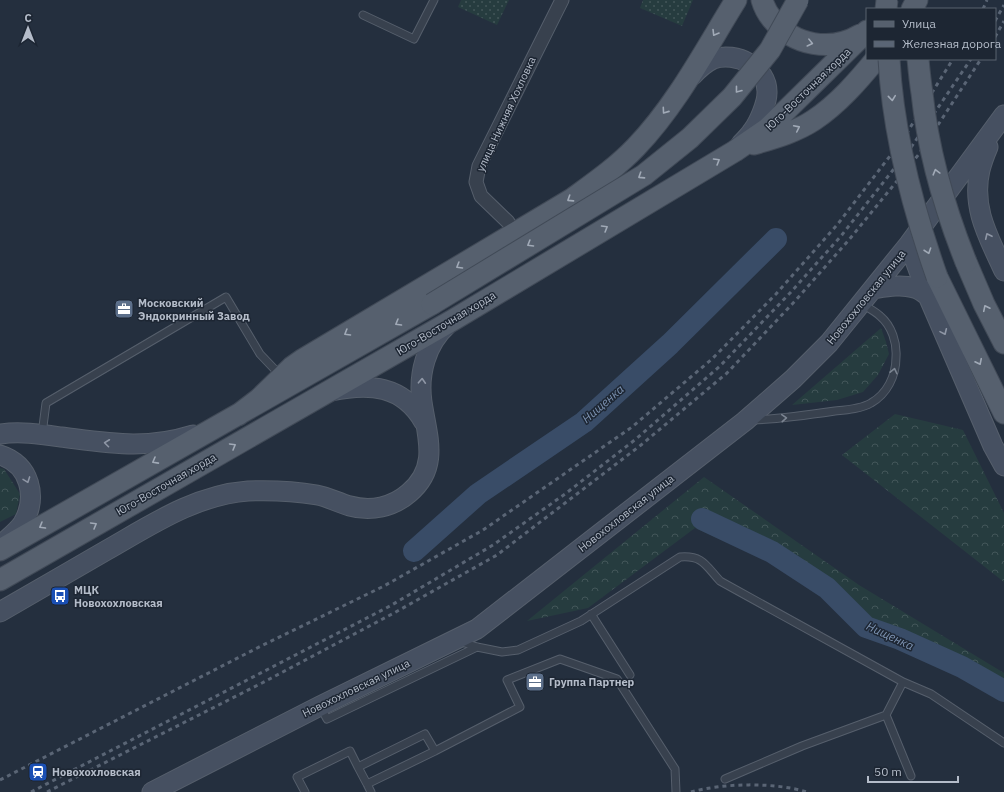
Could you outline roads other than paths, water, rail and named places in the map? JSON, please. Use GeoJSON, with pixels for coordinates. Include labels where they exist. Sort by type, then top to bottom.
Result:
{"type":"FeatureCollection","features":[{"type":"Feature","properties":{"kind":"main road"},"geometry":{"type":"LineString","coordinates":[[238,415],[302,360],[572,198],[602,177],[636,147],[661,118],[688,79],[736,0]]}},
{"type":"Feature","properties":{"kind":"main road"},"geometry":{"type":"LineString","coordinates":[[762,0],[770,16],[778,26],[790,35],[804,42],[819,45],[831,45],[850,41],[866,32]]}},
{"type":"Feature","properties":{"kind":"main road"},"geometry":{"type":"LineString","coordinates":[[0,550],[432,304],[644,175],[690,138],[732,97],[770,50],[798,0]]}},
{"type":"Feature","properties":{"kind":"main road","name":"Юго-Восточная хорда"},"geometry":{"type":"LineString","coordinates":[[0,580],[453,320],[734,151],[767,129],[866,32]]}},
{"type":"Feature","properties":{"kind":"main road"},"geometry":{"type":"LineString","coordinates":[[734,151],[783,135],[814,120],[842,97],[875,60]]}},
{"type":"Feature","properties":{"kind":"main road"},"geometry":{"type":"LineString","coordinates":[[889,60],[896,126],[907,180],[922,235],[937,277],[1004,413]]}},
{"type":"Feature","properties":{"kind":"main road"},"geometry":{"type":"LineString","coordinates":[[918,60],[924,117],[935,169],[950,221],[984,304],[1004,343]]}},
{"type":"Feature","properties":{"kind":"street","name":"улица Нижняя Хохловка"},"geometry":{"type":"LineString","coordinates":[[508,222],[481,196],[476,182],[479,166],[562,0]]}},
{"type":"Feature","properties":{"kind":"street"},"geometry":{"type":"LineString","coordinates":[[688,79],[704,64],[714,59],[724,57],[745,61],[755,68],[762,76],[766,86],[766,102],[754,130],[734,151]]}},
{"type":"Feature","properties":{"kind":"street","name":"Новохохловская улица"},"geometry":{"type":"LineString","coordinates":[[152,792],[320,706],[477,629],[745,420],[793,379],[829,343],[909,244],[1004,115]]}},
{"type":"Feature","properties":{"kind":"street"},"geometry":{"type":"LineString","coordinates":[[994,130],[980,170],[978,203],[982,224],[1004,271]]}},
{"type":"Feature","properties":{"kind":"street"},"geometry":{"type":"LineString","coordinates":[[909,244],[928,296],[1004,466]]}},
{"type":"Feature","properties":{"kind":"street"},"geometry":{"type":"LineString","coordinates":[[867,296],[884,287],[901,286],[916,288],[928,296]]}},
{"type":"Feature","properties":{"kind":"street"},"geometry":{"type":"LineString","coordinates":[[0,612],[158,521],[188,505],[219,495],[247,491],[286,490],[319,495],[352,506],[373,509],[394,504],[403,499],[411,492],[424,475],[430,454],[422,401],[424,365],[432,342],[439,332],[453,320]]}},
{"type":"Feature","properties":{"kind":"street"},"geometry":{"type":"LineString","coordinates":[[328,392],[347,388],[375,387],[396,393],[405,398],[420,414],[428,433]]}},
{"type":"Feature","properties":{"kind":"street"},"geometry":{"type":"LineString","coordinates":[[0,434],[26,432],[115,444],[141,445],[162,443],[214,429]]}},
{"type":"Feature","properties":{"kind":"street"},"geometry":{"type":"LineString","coordinates":[[0,455],[16,463],[24,471],[29,481],[31,493],[28,513],[22,524],[0,546]]}},
{"type":"Feature","properties":{"kind":"lane"},"geometry":{"type":"LineString","coordinates":[[363,15],[414,39],[434,0]]}},
{"type":"Feature","properties":{"kind":"lane"},"geometry":{"type":"LineString","coordinates":[[745,420],[789,418],[850,409],[870,404],[884,392],[893,378],[897,348],[893,335],[867,296]]}},
{"type":"Feature","properties":{"kind":"lane"},"geometry":{"type":"LineString","coordinates":[[42,434],[46,403],[226,297],[260,354],[282,377]]}},
{"type":"Feature","properties":{"kind":"lane"},"geometry":{"type":"LineString","coordinates":[[455,639],[477,647],[502,652],[518,650],[581,620],[680,557],[690,556],[700,559],[720,581],[903,682],[931,694],[1004,743]]}},
{"type":"Feature","properties":{"kind":"lane"},"geometry":{"type":"LineString","coordinates":[[591,614],[630,675]]}},
{"type":"Feature","properties":{"kind":"lane"},"geometry":{"type":"LineString","coordinates":[[320,706],[327,719],[477,647]]}},
{"type":"Feature","properties":{"kind":"lane"},"geometry":{"type":"LineString","coordinates":[[367,784],[520,707],[507,680],[560,659],[617,679],[675,769],[676,792]]}},
{"type":"Feature","properties":{"kind":"lane"},"geometry":{"type":"LineString","coordinates":[[725,779],[802,746],[886,715],[903,682]]}},
{"type":"Feature","properties":{"kind":"lane"},"geometry":{"type":"LineString","coordinates":[[886,715],[911,776]]}},
{"type":"Feature","properties":{"kind":"lane"},"geometry":{"type":"LineString","coordinates":[[358,767],[425,734],[435,751]]}},
{"type":"Feature","properties":{"kind":"lane"},"geometry":{"type":"LineString","coordinates":[[305,792],[297,777],[350,751],[371,792]]}},
{"type":"Feature","properties":{"kind":"waterway","name":"Нищенка"},"geometry":{"type":"LineString","coordinates":[[414,551],[478,494],[584,422],[670,344],[776,239]]}},
{"type":"Feature","properties":{"kind":"waterway","name":"Нищенка"},"geometry":{"type":"LineString","coordinates":[[702,519],[772,552],[827,588],[866,627],[900,639],[962,667],[1004,691]]}},
{"type":"Feature","properties":{"kind":"railway"},"geometry":{"type":"LineString","coordinates":[[983,8],[987,0]]}},
{"type":"Feature","properties":{"kind":"railway"},"geometry":{"type":"LineString","coordinates":[[996,19],[1004,5]]}},
{"type":"Feature","properties":{"kind":"railway"},"geometry":{"type":"LineString","coordinates":[[996,35],[1004,21]]}},
{"type":"Feature","properties":{"kind":"railway"},"geometry":{"type":"LineString","coordinates":[[0,780],[263,645],[384,586],[483,530],[632,427],[712,359],[776,294],[837,225],[903,139],[952,60]]}},
{"type":"Feature","properties":{"kind":"railway"},"geometry":{"type":"LineString","coordinates":[[31,792],[390,606],[493,545],[565,494],[636,439],[720,366],[790,293],[841,236],[912,146],[970,60]]}},
{"type":"Feature","properties":{"kind":"railway"},"geometry":{"type":"LineString","coordinates":[[47,792],[262,683],[394,613],[497,555],[641,445],[727,373],[796,300],[848,241],[919,154],[980,60]]}},
{"type":"Feature","properties":{"kind":"railway"},"geometry":{"type":"LineString","coordinates":[[691,792],[734,785],[764,785],[807,792]]}},
{"type":"Feature","properties":{"kind":"place","name":"Московский Эндокринный Завод"},"geometry":{"type":"Point","coordinates":[124,309]}},
{"type":"Feature","properties":{"kind":"place","name":"МЦК Новохохловская"},"geometry":{"type":"Point","coordinates":[60,596]}},
{"type":"Feature","properties":{"kind":"place","name":"Группа Партнер"},"geometry":{"type":"Point","coordinates":[535,682]}},
{"type":"Feature","properties":{"kind":"place","name":"Новохохловская"},"geometry":{"type":"Point","coordinates":[38,772]}}]}
